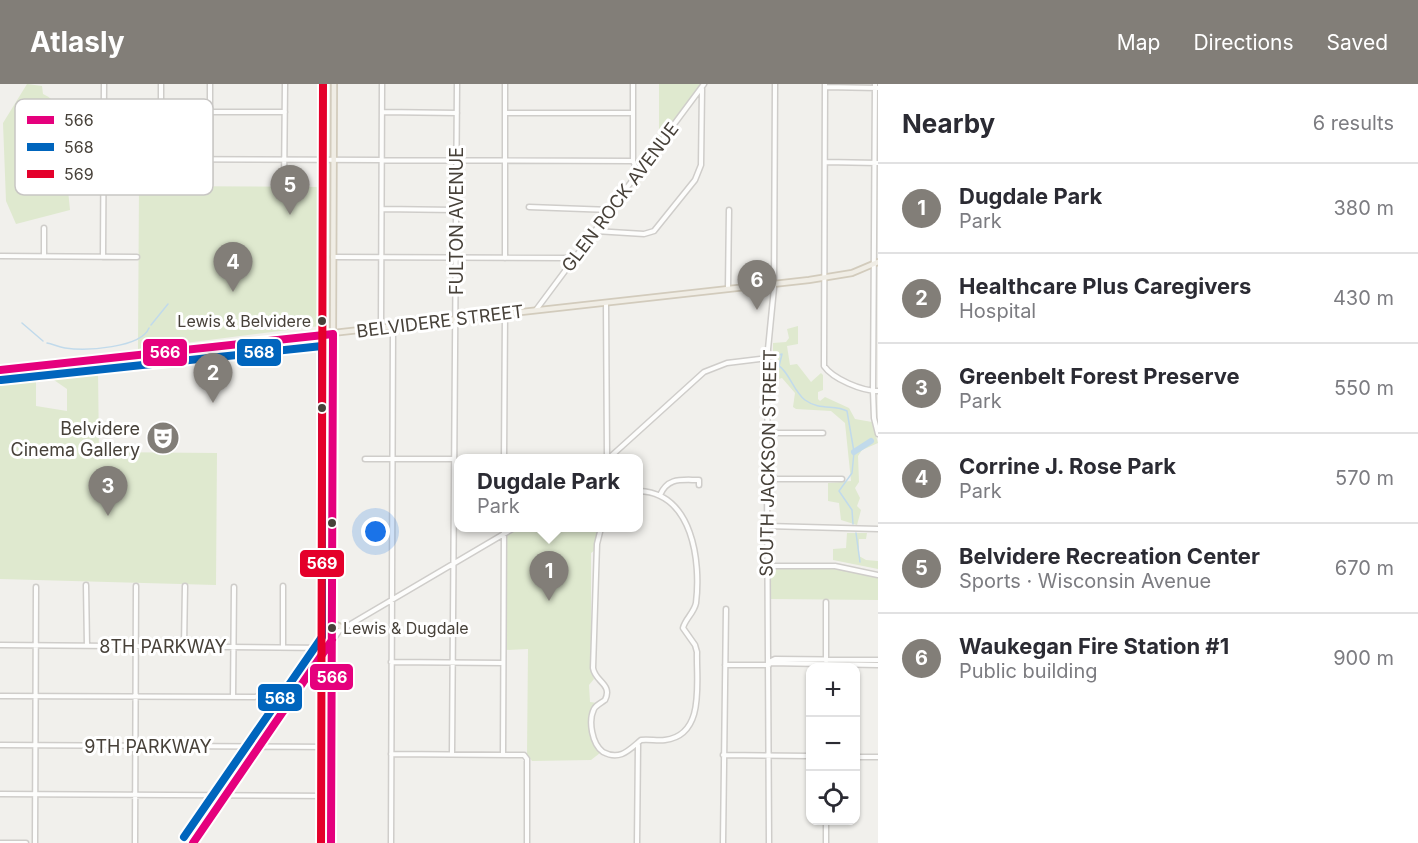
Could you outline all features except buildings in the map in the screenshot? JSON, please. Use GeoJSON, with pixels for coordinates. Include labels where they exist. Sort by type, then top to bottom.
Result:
{"type":"FeatureCollection","features":[{"type":"Feature","properties":{"kind":"main road"},"geometry":{"type":"LineString","coordinates":[[331,843],[334,84]]}},
{"type":"Feature","properties":{"kind":"main road","name":"BELVIDERE STREET"},"geometry":{"type":"LineString","coordinates":[[0,370],[824,278],[852,273],[876,263]]}},
{"type":"Feature","properties":{"kind":"main road"},"geometry":{"type":"LineString","coordinates":[[332,623],[343,628]]}},
{"type":"Feature","properties":{"kind":"street"},"geometry":{"type":"LineString","coordinates":[[284,188],[285,84]]}},
{"type":"Feature","properties":{"kind":"street"},"geometry":{"type":"LineString","coordinates":[[381,328],[382,84]]}},
{"type":"Feature","properties":{"kind":"street","name":"FULTON AVENUE"},"geometry":{"type":"LineString","coordinates":[[454,454],[457,84]]}},
{"type":"Feature","properties":{"kind":"street"},"geometry":{"type":"LineString","coordinates":[[505,84],[505,258]]}},
{"type":"Feature","properties":{"kind":"street"},"geometry":{"type":"LineString","coordinates":[[633,84],[633,161],[638,173]]}},
{"type":"Feature","properties":{"kind":"street","name":"SOUTH JACKSON STREET"},"geometry":{"type":"LineString","coordinates":[[769,843],[767,433],[768,358],[774,284],[776,84]]}},
{"type":"Feature","properties":{"kind":"street"},"geometry":{"type":"LineString","coordinates":[[595,231],[644,234],[654,231],[694,180],[701,165],[703,86]]}},
{"type":"Feature","properties":{"kind":"street","name":"GLEN ROCK AVENUE"},"geometry":{"type":"LineString","coordinates":[[536,310],[703,86]]}},
{"type":"Feature","properties":{"kind":"street"},"geometry":{"type":"LineString","coordinates":[[875,391],[839,377],[824,366],[825,86],[876,86],[875,391],[873,418],[878,434]]}},
{"type":"Feature","properties":{"kind":"street"},"geometry":{"type":"LineString","coordinates":[[213,112],[285,112]]}},
{"type":"Feature","properties":{"kind":"street"},"geometry":{"type":"LineString","coordinates":[[382,112],[457,113]]}},
{"type":"Feature","properties":{"kind":"street"},"geometry":{"type":"LineString","coordinates":[[505,113],[633,113]]}},
{"type":"Feature","properties":{"kind":"street"},"geometry":{"type":"LineString","coordinates":[[213,159],[633,161]]}},
{"type":"Feature","properties":{"kind":"street"},"geometry":{"type":"LineString","coordinates":[[825,162],[876,163]]}},
{"type":"Feature","properties":{"kind":"street"},"geometry":{"type":"LineString","coordinates":[[103,257],[104,195]]}},
{"type":"Feature","properties":{"kind":"street"},"geometry":{"type":"LineString","coordinates":[[529,207],[611,210]]}},
{"type":"Feature","properties":{"kind":"street"},"geometry":{"type":"LineString","coordinates":[[382,209],[456,210]]}},
{"type":"Feature","properties":{"kind":"street"},"geometry":{"type":"LineString","coordinates":[[728,289],[729,210]]}},
{"type":"Feature","properties":{"kind":"street"},"geometry":{"type":"LineString","coordinates":[[44,228],[44,256]]}},
{"type":"Feature","properties":{"kind":"street"},"geometry":{"type":"LineString","coordinates":[[0,256],[136,257]]}},
{"type":"Feature","properties":{"kind":"street"},"geometry":{"type":"LineString","coordinates":[[333,257],[573,260]]}},
{"type":"Feature","properties":{"kind":"street"},"geometry":{"type":"LineString","coordinates":[[606,303],[608,454]]}},
{"type":"Feature","properties":{"kind":"street"},"geometry":{"type":"LineString","coordinates":[[504,454],[505,314]]}},
{"type":"Feature","properties":{"kind":"street"},"geometry":{"type":"LineString","coordinates":[[391,843],[393,327]]}},
{"type":"Feature","properties":{"kind":"street"},"geometry":{"type":"LineString","coordinates":[[614,454],[704,372],[727,363],[768,358]]}},
{"type":"Feature","properties":{"kind":"street"},"geometry":{"type":"LineString","coordinates":[[767,433],[824,433]]}},
{"type":"Feature","properties":{"kind":"street"},"geometry":{"type":"LineString","coordinates":[[365,459],[454,459]]}},
{"type":"Feature","properties":{"kind":"street","name":"FULTON AVENUE"},"geometry":{"type":"LineString","coordinates":[[452,754],[454,459]]}},
{"type":"Feature","properties":{"kind":"street"},"geometry":{"type":"LineString","coordinates":[[767,479],[842,479]]}},
{"type":"Feature","properties":{"kind":"street"},"geometry":{"type":"LineString","coordinates":[[660,495],[664,485],[674,480],[699,480],[699,485]]}},
{"type":"Feature","properties":{"kind":"street"},"geometry":{"type":"LineString","coordinates":[[601,532],[597,544],[593,668],[594,674],[605,684],[608,692],[605,700],[597,705],[592,713],[593,738],[598,748],[608,754],[629,753],[638,743],[647,739],[670,738],[690,724],[696,714],[697,652],[683,628],[696,602],[696,555],[686,522],[660,495],[643,492]]}},
{"type":"Feature","properties":{"kind":"street"},"geometry":{"type":"LineString","coordinates":[[767,526],[878,529]]}},
{"type":"Feature","properties":{"kind":"street"},"geometry":{"type":"LineString","coordinates":[[193,843],[326,648],[343,628],[507,532]]}},
{"type":"Feature","properties":{"kind":"street"},"geometry":{"type":"LineString","coordinates":[[503,754],[504,534]]}},
{"type":"Feature","properties":{"kind":"street"},"geometry":{"type":"LineString","coordinates":[[767,566],[843,567],[878,575]]}},
{"type":"Feature","properties":{"kind":"street"},"geometry":{"type":"LineString","coordinates":[[86,585],[87,646]]}},
{"type":"Feature","properties":{"kind":"street"},"geometry":{"type":"LineString","coordinates":[[283,585],[283,646]]}},
{"type":"Feature","properties":{"kind":"street"},"geometry":{"type":"LineString","coordinates":[[35,843],[36,586]]}},
{"type":"Feature","properties":{"kind":"street"},"geometry":{"type":"LineString","coordinates":[[135,843],[136,586]]}},
{"type":"Feature","properties":{"kind":"street"},"geometry":{"type":"LineString","coordinates":[[184,646],[185,586]]}},
{"type":"Feature","properties":{"kind":"street"},"geometry":{"type":"LineString","coordinates":[[233,697],[234,587]]}},
{"type":"Feature","properties":{"kind":"street"},"geometry":{"type":"LineString","coordinates":[[826,602],[826,663]]}},
{"type":"Feature","properties":{"kind":"street"},"geometry":{"type":"LineString","coordinates":[[723,843],[726,609]]}},
{"type":"Feature","properties":{"kind":"street","name":"8TH PARKWAY"},"geometry":{"type":"LineString","coordinates":[[0,645],[326,648]]}},
{"type":"Feature","properties":{"kind":"street"},"geometry":{"type":"LineString","coordinates":[[769,663],[775,659],[878,660]]}},
{"type":"Feature","properties":{"kind":"street"},"geometry":{"type":"LineString","coordinates":[[391,662],[503,663]]}},
{"type":"Feature","properties":{"kind":"street"},"geometry":{"type":"LineString","coordinates":[[725,665],[769,663],[806,665]]}},
{"type":"Feature","properties":{"kind":"street"},"geometry":{"type":"LineString","coordinates":[[860,665],[878,665]]}},
{"type":"Feature","properties":{"kind":"street"},"geometry":{"type":"LineString","coordinates":[[0,696],[292,697]]}},
{"type":"Feature","properties":{"kind":"street"},"geometry":{"type":"LineString","coordinates":[[637,843],[638,743]]}},
{"type":"Feature","properties":{"kind":"street","name":"9TH PARKWAY"},"geometry":{"type":"LineString","coordinates":[[0,745],[332,747]]}},
{"type":"Feature","properties":{"kind":"street"},"geometry":{"type":"LineString","coordinates":[[391,754],[524,755],[527,768],[527,843]]}},
{"type":"Feature","properties":{"kind":"street"},"geometry":{"type":"LineString","coordinates":[[723,756],[806,756]]}},
{"type":"Feature","properties":{"kind":"street"},"geometry":{"type":"LineString","coordinates":[[860,757],[878,757]]}},
{"type":"Feature","properties":{"kind":"street"},"geometry":{"type":"LineString","coordinates":[[0,794],[332,796]]}},
{"type":"Feature","properties":{"kind":"street"},"geometry":{"type":"LineString","coordinates":[[826,825],[826,843]]}},
{"type":"Feature","properties":{"kind":"street"},"geometry":{"type":"LineString","coordinates":[[0,843],[26,843]]}},
{"type":"Feature","properties":{"kind":"green space"},"geometry":{"type":"Polygon","coordinates":[[[27,84],[42,86],[43,94],[52,99],[18,99],[27,84]]]}},
{"type":"Feature","properties":{"kind":"green space"},"geometry":{"type":"Polygon","coordinates":[[[659,84],[701,84],[659,140],[659,84]]]}},
{"type":"Feature","properties":{"kind":"green space"},"geometry":{"type":"Polygon","coordinates":[[[15,104],[15,195],[68,195],[70,210],[16,224],[6,201],[3,123],[15,104]]]}},
{"type":"Feature","properties":{"kind":"green space"},"geometry":{"type":"Polygon","coordinates":[[[213,186],[328,187],[328,325],[138,349],[139,195],[213,195],[213,186]]]}},
{"type":"Feature","properties":{"kind":"green space"},"geometry":{"type":"Polygon","coordinates":[[[798,326],[798,344],[787,346],[790,365],[797,364],[811,382],[821,373],[823,375],[823,390],[818,392],[820,401],[825,397],[849,408],[855,419],[872,422],[878,443],[862,450],[858,456],[859,482],[855,488],[860,498],[857,506],[861,510],[857,525],[841,520],[839,503],[828,501],[828,483],[851,481],[845,423],[831,411],[796,409],[793,407],[795,393],[782,378],[773,381],[773,343],[786,342],[789,338],[787,329],[798,326]]]}},
{"type":"Feature","properties":{"kind":"green space"},"geometry":{"type":"Polygon","coordinates":[[[98,370],[99,452],[217,453],[216,585],[0,579],[0,380],[36,376],[36,406],[67,411],[67,389],[51,378],[98,370]]]}},
{"type":"Feature","properties":{"kind":"green space"},"geometry":{"type":"Polygon","coordinates":[[[511,532],[598,532],[595,550],[591,553],[591,672],[594,679],[589,685],[590,702],[597,703],[592,723],[592,735],[600,753],[591,760],[532,761],[527,754],[528,649],[506,650],[506,535],[511,532]]]}},
{"type":"Feature","properties":{"kind":"green space"},"geometry":{"type":"Polygon","coordinates":[[[847,533],[867,533],[866,539],[859,539],[859,556],[866,560],[878,561],[878,569],[833,560],[833,549],[846,548],[847,533]]]}},
{"type":"Feature","properties":{"kind":"green space"},"geometry":{"type":"Polygon","coordinates":[[[770,569],[842,569],[878,577],[878,600],[770,599],[770,569]]]}},
{"type":"Feature","properties":{"kind":"waterway"},"geometry":{"type":"LineString","coordinates":[[151,325],[168,304]]}},
{"type":"Feature","properties":{"kind":"waterway"},"geometry":{"type":"LineString","coordinates":[[22,323],[43,341]]}},
{"type":"Feature","properties":{"kind":"waterway"},"geometry":{"type":"LineString","coordinates":[[47,343],[74,349],[112,347],[135,340],[144,335],[149,328]]}},
{"type":"Feature","properties":{"kind":"waterway"},"geometry":{"type":"LineString","coordinates":[[773,357],[782,354],[779,366],[805,400],[816,405],[847,411],[854,452],[852,473],[839,491],[852,510],[853,524]]}},
{"type":"Feature","properties":{"kind":"waterway"},"geometry":{"type":"LineString","coordinates":[[854,452],[871,441]]}},
{"type":"Feature","properties":{"kind":"waterway"},"geometry":{"type":"LineString","coordinates":[[856,533],[860,562]]}},
{"type":"Feature","properties":{"kind":"transit line","name":"569"},"geometry":{"type":"LineString","coordinates":[[321,843],[323,84]]}},
{"type":"Feature","properties":{"kind":"transit line","name":"566"},"geometry":{"type":"LineString","coordinates":[[0,370],[333,334],[331,843]]}},
{"type":"Feature","properties":{"kind":"transit line","name":"568"},"geometry":{"type":"LineString","coordinates":[[1,380],[322,346],[322,637],[184,837]]}},
{"type":"Feature","properties":{"kind":"transit line","name":"566"},"geometry":{"type":"LineString","coordinates":[[193,843],[332,640]]}},
{"type":"Feature","properties":{"kind":"place","name":"Belvidere Recreation Center"},"geometry":{"type":"Point","coordinates":[290,215]}},
{"type":"Feature","properties":{"kind":"place","name":"Corrine J. Rose Park"},"geometry":{"type":"Point","coordinates":[233,292]}},
{"type":"Feature","properties":{"kind":"place","name":"Waukegan Fire Station #1"},"geometry":{"type":"Point","coordinates":[757,310]}},
{"type":"Feature","properties":{"kind":"place","name":"Lewis & Belvidere"},"geometry":{"type":"Point","coordinates":[322,321]}},
{"type":"Feature","properties":{"kind":"place","name":"Healthcare Plus Caregivers"},"geometry":{"type":"Point","coordinates":[213,403]}},
{"type":"Feature","properties":{"kind":"place","name":"Belvidere Cinema Gallery"},"geometry":{"type":"Point","coordinates":[163,438]}},
{"type":"Feature","properties":{"kind":"place","name":"Greenbelt Forest Preserve"},"geometry":{"type":"Point","coordinates":[108,516]}},
{"type":"Feature","properties":{"kind":"place","name":"Dugdale Park"},"geometry":{"type":"Point","coordinates":[549,601]}},
{"type":"Feature","properties":{"kind":"place","name":"Lewis & Dugdale"},"geometry":{"type":"Point","coordinates":[332,628]}}]}
